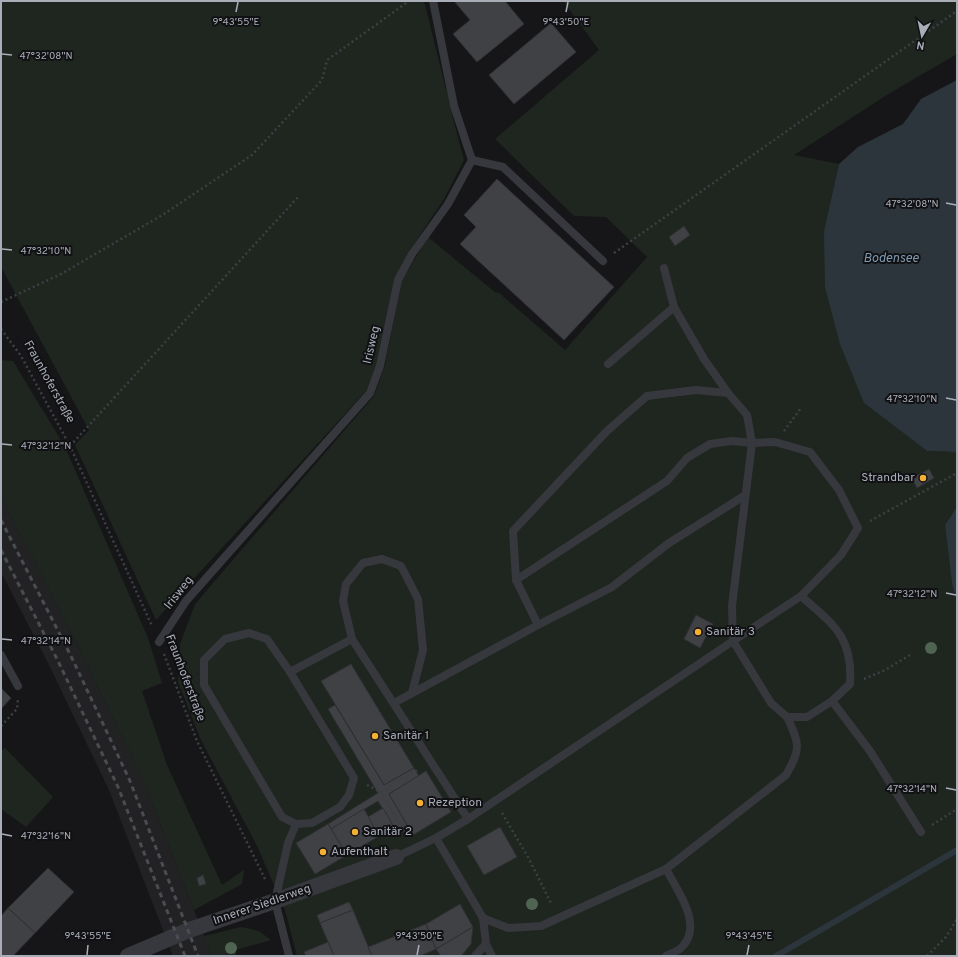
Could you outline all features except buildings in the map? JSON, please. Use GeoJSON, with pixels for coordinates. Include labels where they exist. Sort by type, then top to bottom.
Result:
{"type":"FeatureCollection","features":[{"type":"Feature","properties":{"kind":"street","name":"Innerer Siedlerweg"},"geometry":{"type":"LineString","coordinates":[[128,956],[189,930],[275,902],[396,857]]}},
{"type":"Feature","properties":{"kind":"lane"},"geometry":{"type":"LineString","coordinates":[[433,1],[454,106],[472,160],[503,167],[602,261]]}},
{"type":"Feature","properties":{"kind":"lane","name":"Irisweg"},"geometry":{"type":"LineString","coordinates":[[159,642],[186,601],[370,394],[380,366],[398,280],[412,254],[448,204],[472,160]]}},
{"type":"Feature","properties":{"kind":"lane"},"geometry":{"type":"LineString","coordinates":[[483,918],[508,928],[541,926],[666,869],[786,774],[795,758],[798,740],[788,717],[771,703],[733,641],[732,606],[744,496],[752,443],[747,415],[728,393],[704,358],[674,307],[664,268]]}},
{"type":"Feature","properties":{"kind":"lane"},"geometry":{"type":"LineString","coordinates":[[608,364],[674,307]]}},
{"type":"Feature","properties":{"kind":"lane"},"geometry":{"type":"LineString","coordinates":[[538,625],[516,580],[513,531],[613,426],[647,396],[696,390],[728,393]]}},
{"type":"Feature","properties":{"kind":"lane"},"geometry":{"type":"LineString","coordinates":[[396,857],[436,838],[468,819],[801,596],[841,556],[858,528],[839,490],[810,452],[775,442],[752,443],[732,441],[710,444],[687,458],[668,481],[516,580]]}},
{"type":"Feature","properties":{"kind":"lane"},"geometry":{"type":"LineString","coordinates":[[394,703],[612,586],[669,543],[744,496]]}},
{"type":"Feature","properties":{"kind":"lane"},"geometry":{"type":"LineString","coordinates":[[412,693],[422,650],[418,600],[401,566],[382,559],[363,563],[346,584],[343,601],[352,638],[468,819]]}},
{"type":"Feature","properties":{"kind":"lane"},"geometry":{"type":"LineString","coordinates":[[788,717],[807,716],[832,702],[850,684],[852,664],[847,645],[833,624],[801,596]]}},
{"type":"Feature","properties":{"kind":"lane"},"geometry":{"type":"LineString","coordinates":[[249,633],[267,639],[290,672],[354,778],[349,795],[340,807],[312,823],[296,824],[282,817],[204,685],[204,660],[225,639],[249,633]]}},
{"type":"Feature","properties":{"kind":"lane"},"geometry":{"type":"LineString","coordinates":[[290,672],[352,638]]}},
{"type":"Feature","properties":{"kind":"lane"},"geometry":{"type":"LineString","coordinates":[[1,655],[18,686]]}},
{"type":"Feature","properties":{"kind":"lane"},"geometry":{"type":"LineString","coordinates":[[832,702],[870,751],[921,832]]}},
{"type":"Feature","properties":{"kind":"lane"},"geometry":{"type":"LineString","coordinates":[[289,956],[275,902],[288,843],[296,824]]}},
{"type":"Feature","properties":{"kind":"lane"},"geometry":{"type":"LineString","coordinates":[[436,838],[483,918],[486,944],[492,956]]}},
{"type":"Feature","properties":{"kind":"lane"},"geometry":{"type":"LineString","coordinates":[[666,869],[689,914],[692,931],[682,948],[666,956]]}},
{"type":"Feature","properties":{"kind":"lane"},"geometry":{"type":"LineString","coordinates":[[475,956],[486,944]]}},
{"type":"Feature","properties":{"kind":"path"},"geometry":{"type":"LineString","coordinates":[[1,302],[61,274],[136,230],[252,155],[322,80],[327,60],[409,1]]}},
{"type":"Feature","properties":{"kind":"path"},"geometry":{"type":"LineString","coordinates":[[602,261],[957,11]]}},
{"type":"Feature","properties":{"kind":"path"},"geometry":{"type":"LineString","coordinates":[[70,446],[299,196]]}},
{"type":"Feature","properties":{"kind":"path","name":"Fraunhoferstraße"},"geometry":{"type":"LineString","coordinates":[[1,329],[21,356],[70,446],[159,642],[197,741],[275,902]]}},
{"type":"Feature","properties":{"kind":"path"},"geometry":{"type":"LineString","coordinates":[[775,442],[801,408]]}},
{"type":"Feature","properties":{"kind":"path"},"geometry":{"type":"LineString","coordinates":[[871,520],[957,473]]}},
{"type":"Feature","properties":{"kind":"path"},"geometry":{"type":"LineString","coordinates":[[850,684],[885,670],[910,655]]}},
{"type":"Feature","properties":{"kind":"path"},"geometry":{"type":"LineString","coordinates":[[1,726],[17,709],[18,686]]}},
{"type":"Feature","properties":{"kind":"path"},"geometry":{"type":"LineString","coordinates":[[382,792],[432,762]]}},
{"type":"Feature","properties":{"kind":"path"},"geometry":{"type":"LineString","coordinates":[[354,778],[382,792],[415,849]]}},
{"type":"Feature","properties":{"kind":"path"},"geometry":{"type":"LineString","coordinates":[[495,800],[528,857],[559,918]]}},
{"type":"Feature","properties":{"kind":"path"},"geometry":{"type":"LineString","coordinates":[[921,832],[957,809]]}},
{"type":"Feature","properties":{"kind":"path"},"geometry":{"type":"LineString","coordinates":[[927,956],[946,937],[957,919]]}},
{"type":"Feature","properties":{"kind":"shaded area"},"geometry":{"type":"Polygon","coordinates":[[[1,1],[424,1],[464,160],[444,199],[408,253],[377,366],[366,391],[156,620],[75,445],[89,430],[1,267],[1,1]]]}},
{"type":"Feature","properties":{"kind":"shaded area"},"geometry":{"type":"Polygon","coordinates":[[[563,1],[957,1],[957,54],[890,93],[794,155],[839,164],[824,231],[864,403],[927,451],[957,452],[957,507],[945,525],[952,584],[957,601],[957,956],[297,956],[285,910],[257,846],[201,740],[178,682],[180,644],[195,604],[374,396],[385,365],[401,282],[428,237],[496,293],[498,292],[565,350],[647,257],[606,217],[574,216],[495,139],[599,50],[563,1]]]}},
{"type":"Feature","properties":{"kind":"shaded area"},"geometry":{"type":"Polygon","coordinates":[[[1,360],[13,361],[65,447],[148,638],[162,683],[142,691],[167,765],[222,885],[244,870],[242,884],[194,910],[142,778],[80,650],[1,497],[1,360]]]}},
{"type":"Feature","properties":{"kind":"shaded area"},"geometry":{"type":"Polygon","coordinates":[[[1,497],[80,650],[142,778],[212,956],[173,956],[109,790],[49,665],[1,572],[1,497]]]}},
{"type":"Feature","properties":{"kind":"shaded area"},"geometry":{"type":"Polygon","coordinates":[[[5,748],[53,797],[26,827],[1,809],[1,751],[5,748]]]}},
{"type":"Feature","properties":{"kind":"shaded area"},"geometry":{"type":"Polygon","coordinates":[[[241,927],[259,931],[271,940],[235,950],[237,956],[212,956],[204,936],[241,927]]]}},
{"type":"Feature","properties":{"kind":"water","name":"Bodensee"},"geometry":{"type":"Polygon","coordinates":[[[957,80],[957,452],[927,451],[864,403],[840,344],[825,287],[824,231],[839,164],[858,147],[903,124],[921,99],[957,80]]]}},
{"type":"Feature","properties":{"kind":"water"},"geometry":{"type":"Polygon","coordinates":[[[957,507],[957,601],[952,584],[945,525],[957,507]]]}},
{"type":"Feature","properties":{"kind":"waterway"},"geometry":{"type":"LineString","coordinates":[[776,956],[957,850]]}},
{"type":"Feature","properties":{"kind":"railway"},"geometry":{"type":"LineString","coordinates":[[1,520],[71,656],[130,781],[198,956]]}},
{"type":"Feature","properties":{"kind":"railway"},"geometry":{"type":"LineString","coordinates":[[1,550],[58,661],[118,787],[185,956]]}},
{"type":"Feature","properties":{"kind":"place","name":"Strandbar"},"geometry":{"type":"Point","coordinates":[923,478]}},
{"type":"Feature","properties":{"kind":"place","name":"Sanitär 3"},"geometry":{"type":"Point","coordinates":[698,632]}},
{"type":"Feature","properties":{"kind":"place","name":"Sanitär 1"},"geometry":{"type":"Point","coordinates":[375,736]}},
{"type":"Feature","properties":{"kind":"place","name":"Rezeption"},"geometry":{"type":"Point","coordinates":[420,803]}},
{"type":"Feature","properties":{"kind":"place","name":"Sanitär 2"},"geometry":{"type":"Point","coordinates":[355,832]}},
{"type":"Feature","properties":{"kind":"place","name":"Aufenthalt"},"geometry":{"type":"Point","coordinates":[323,852]}}]}
